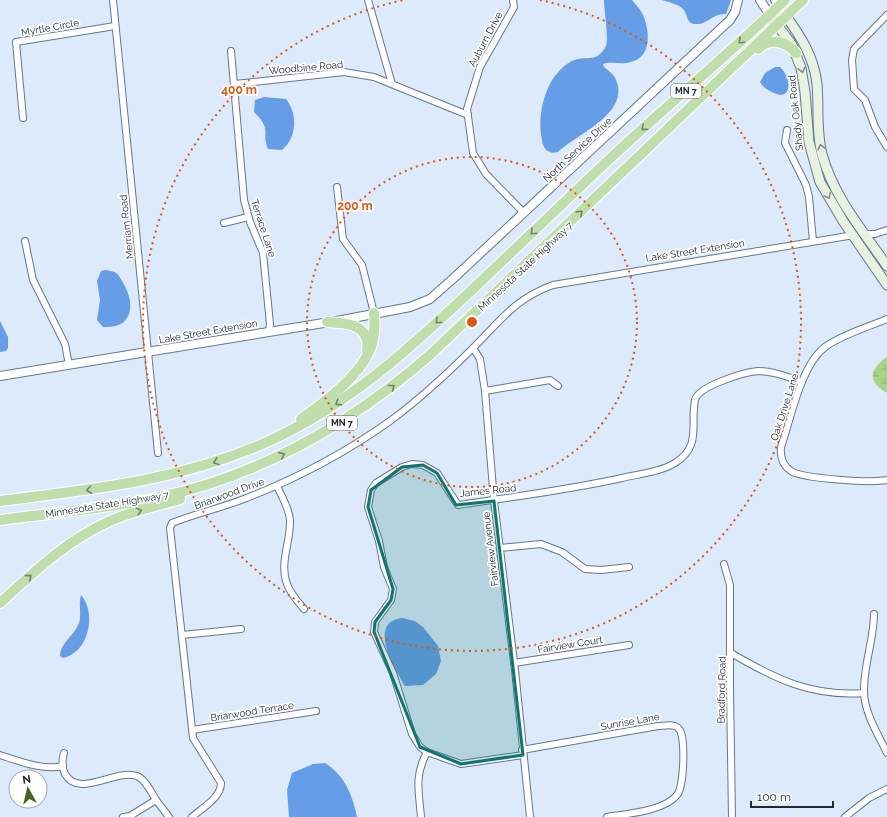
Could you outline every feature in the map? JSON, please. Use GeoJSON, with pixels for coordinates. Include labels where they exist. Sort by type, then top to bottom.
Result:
{"type":"FeatureCollection","features":[{"type":"Feature","properties":{"kind":"highway","name":"Minnesota State Highway 7"},"geometry":{"type":"LineString","coordinates":[[0,520],[111,506],[155,498],[212,483],[260,466],[307,443],[338,425],[403,378],[565,227],[803,0]]}},
{"type":"Feature","properties":{"kind":"highway","name":"Minnesota State Highway 7"},"geometry":{"type":"LineString","coordinates":[[0,501],[146,481],[206,466],[284,434],[325,411],[384,370],[426,333],[607,162],[770,15],[780,2]]}},
{"type":"Feature","properties":{"kind":"highway"},"geometry":{"type":"LineString","coordinates":[[681,116],[765,44],[780,42],[790,46],[796,52]]}},
{"type":"Feature","properties":{"kind":"highway"},"geometry":{"type":"LineString","coordinates":[[252,448],[295,423],[332,395],[366,357],[371,348],[374,336],[374,313]]}},
{"type":"Feature","properties":{"kind":"highway"},"geometry":{"type":"LineString","coordinates":[[327,322],[351,324],[359,329],[367,341],[366,357]]}},
{"type":"Feature","properties":{"kind":"highway"},"geometry":{"type":"LineString","coordinates":[[0,603],[59,551],[92,530],[122,516],[212,488],[260,466]]}},
{"type":"Feature","properties":{"kind":"main road","name":"Shady Oak Road"},"geometry":{"type":"LineString","coordinates":[[770,15],[796,52],[804,80],[807,129],[815,168],[830,200],[852,235],[887,285]]}},
{"type":"Feature","properties":{"kind":"main road"},"geometry":{"type":"LineString","coordinates":[[786,16],[805,44],[812,59],[817,86],[820,141],[830,176],[841,199],[887,266]]}},
{"type":"Feature","properties":{"kind":"street","name":"Merriam Road"},"geometry":{"type":"LineString","coordinates":[[113,0],[158,453]]}},
{"type":"Feature","properties":{"kind":"street"},"geometry":{"type":"LineString","coordinates":[[368,0],[392,84]]}},
{"type":"Feature","properties":{"kind":"street","name":"Auburn Drive"},"geometry":{"type":"LineString","coordinates":[[513,0],[514,7],[480,67],[467,109],[473,153],[486,174],[523,212]]}},
{"type":"Feature","properties":{"kind":"street","name":"North Service Drive"},"geometry":{"type":"LineString","coordinates":[[420,304],[436,295],[730,20],[738,0]]}},
{"type":"Feature","properties":{"kind":"street","name":"Shady Oak Road"},"geometry":{"type":"LineString","coordinates":[[760,0],[770,15]]}},
{"type":"Feature","properties":{"kind":"street"},"geometry":{"type":"LineString","coordinates":[[780,2],[786,16]]}},
{"type":"Feature","properties":{"kind":"street"},"geometry":{"type":"LineString","coordinates":[[887,15],[854,49],[852,60],[854,89],[865,100],[875,128],[887,147]]}},
{"type":"Feature","properties":{"kind":"street","name":"Myrtle Circle"},"geometry":{"type":"LineString","coordinates":[[23,118],[16,42],[115,26]]}},
{"type":"Feature","properties":{"kind":"street","name":"Terrace Lane"},"geometry":{"type":"LineString","coordinates":[[231,51],[235,84],[243,193],[248,217],[260,242],[265,264],[270,324],[269,331]]}},
{"type":"Feature","properties":{"kind":"street","name":"Woodbine Road"},"geometry":{"type":"LineString","coordinates":[[235,84],[344,72],[374,77],[468,115]]}},
{"type":"Feature","properties":{"kind":"street"},"geometry":{"type":"LineString","coordinates":[[787,130],[785,143],[809,197],[813,241]]}},
{"type":"Feature","properties":{"kind":"street"},"geometry":{"type":"LineString","coordinates":[[337,187],[343,239],[362,265],[374,313]]}},
{"type":"Feature","properties":{"kind":"street"},"geometry":{"type":"LineString","coordinates":[[224,223],[248,217]]}},
{"type":"Feature","properties":{"kind":"street","name":"Lake Street Extension"},"geometry":{"type":"LineString","coordinates":[[542,289],[566,282],[887,230]]}},
{"type":"Feature","properties":{"kind":"street"},"geometry":{"type":"LineString","coordinates":[[25,241],[33,280],[65,344],[68,365]]}},
{"type":"Feature","properties":{"kind":"street","name":"Briarwood Drive"},"geometry":{"type":"LineString","coordinates":[[192,817],[217,796],[221,788],[219,779],[195,744],[192,730],[170,525],[174,522],[277,486],[323,463],[357,443],[419,398],[473,348],[521,300],[542,289]]}},
{"type":"Feature","properties":{"kind":"street","name":"Lake Street Extension"},"geometry":{"type":"LineString","coordinates":[[0,376],[327,322],[420,304]]}},
{"type":"Feature","properties":{"kind":"street","name":"Oak Drive Lane"},"geometry":{"type":"LineString","coordinates":[[887,319],[826,346],[807,367],[781,447],[782,461],[786,468],[799,475],[869,482],[887,480]]}},
{"type":"Feature","properties":{"kind":"street","name":"Fairview Avenue"},"geometry":{"type":"LineString","coordinates":[[473,348],[480,359],[485,391],[494,501],[514,663],[530,817]]}},
{"type":"Feature","properties":{"kind":"street","name":"James Road"},"geometry":{"type":"LineString","coordinates":[[427,752],[415,741],[393,673],[374,632],[375,622],[391,600],[393,589],[384,568],[379,541],[370,515],[368,498],[371,490],[383,478],[402,467],[418,464],[428,467],[436,473],[458,505],[494,501],[607,481],[663,468],[675,462],[684,454],[693,441],[695,432],[695,400],[702,390],[749,373],[759,371],[774,373],[802,382]]}},
{"type":"Feature","properties":{"kind":"street"},"geometry":{"type":"LineString","coordinates":[[485,391],[550,380],[558,386]]}},
{"type":"Feature","properties":{"kind":"street"},"geometry":{"type":"LineString","coordinates":[[277,486],[287,506],[290,520],[284,563],[285,578],[287,585],[304,610]]}},
{"type":"Feature","properties":{"kind":"street"},"geometry":{"type":"LineString","coordinates":[[500,548],[541,544],[555,549],[584,569],[601,570],[629,567]]}},
{"type":"Feature","properties":{"kind":"street","name":"Bradford Road"},"geometry":{"type":"LineString","coordinates":[[724,564],[730,585],[732,817]]}},
{"type":"Feature","properties":{"kind":"street"},"geometry":{"type":"LineString","coordinates":[[874,614],[874,626],[864,693],[867,709],[887,753]]}},
{"type":"Feature","properties":{"kind":"street"},"geometry":{"type":"LineString","coordinates":[[182,635],[241,629]]}},
{"type":"Feature","properties":{"kind":"street","name":"Fairview Court"},"geometry":{"type":"LineString","coordinates":[[514,663],[629,645]]}},
{"type":"Feature","properties":{"kind":"street"},"geometry":{"type":"LineString","coordinates":[[731,653],[764,672],[815,691],[838,694],[864,693]]}},
{"type":"Feature","properties":{"kind":"street","name":"Briarwood Terrace"},"geometry":{"type":"LineString","coordinates":[[192,730],[316,711]]}},
{"type":"Feature","properties":{"kind":"street","name":"Sunrise Lane"},"geometry":{"type":"LineString","coordinates":[[427,752],[461,764],[658,726],[676,726],[682,735],[682,780],[680,790],[676,796],[662,805],[650,809],[607,817]]}},
{"type":"Feature","properties":{"kind":"street"},"geometry":{"type":"LineString","coordinates":[[421,817],[418,776],[419,768],[427,752]]}},
{"type":"Feature","properties":{"kind":"street"},"geometry":{"type":"LineString","coordinates":[[64,753],[63,766],[67,778],[75,784],[82,784],[124,775],[139,777],[145,782],[169,817]]}},
{"type":"Feature","properties":{"kind":"street"},"geometry":{"type":"LineString","coordinates":[[0,755],[40,766],[55,768],[63,766]]}},
{"type":"Feature","properties":{"kind":"street"},"geometry":{"type":"LineString","coordinates":[[844,817],[869,798],[887,789]]}},
{"type":"Feature","properties":{"kind":"street"},"geometry":{"type":"LineString","coordinates":[[123,817],[130,816],[156,800]]}},
{"type":"Feature","properties":{"kind":"highlighted area"},"geometry":{"type":"Polygon","coordinates":[[[423,465],[437,473],[456,505],[494,501],[523,755],[461,764],[420,747],[374,632],[375,622],[391,600],[393,589],[368,507],[371,490],[402,467],[423,465]]]}},
{"type":"Feature","properties":{"kind":"green space"},"geometry":{"type":"Polygon","coordinates":[[[887,357],[887,393],[876,384],[873,380],[873,375],[877,366],[887,357]]]}},
{"type":"Feature","properties":{"kind":"water"},"geometry":{"type":"Polygon","coordinates":[[[604,0],[632,0],[641,11],[647,28],[648,43],[646,49],[643,55],[631,62],[603,64],[604,67],[614,76],[618,86],[618,97],[613,107],[597,124],[558,152],[549,152],[545,149],[540,130],[540,119],[545,96],[556,75],[563,67],[577,59],[595,57],[602,52],[606,46],[607,31],[604,0]]]}},
{"type":"Feature","properties":{"kind":"water"},"geometry":{"type":"Polygon","coordinates":[[[662,0],[731,0],[726,14],[718,15],[701,24],[693,24],[689,21],[682,8],[662,0]]]}},
{"type":"Feature","properties":{"kind":"water"},"geometry":{"type":"Polygon","coordinates":[[[775,67],[780,67],[787,78],[788,88],[783,94],[777,94],[770,91],[760,82],[765,73],[775,67]]]}},
{"type":"Feature","properties":{"kind":"water"},"geometry":{"type":"Polygon","coordinates":[[[264,97],[286,99],[293,112],[293,133],[291,139],[282,150],[268,149],[265,128],[260,118],[254,112],[255,100],[264,97]]]}},
{"type":"Feature","properties":{"kind":"water"},"geometry":{"type":"Polygon","coordinates":[[[105,270],[118,274],[126,289],[130,306],[126,319],[121,324],[103,327],[97,320],[100,300],[97,281],[101,271],[105,270]]]}},
{"type":"Feature","properties":{"kind":"water"},"geometry":{"type":"Polygon","coordinates":[[[0,321],[8,337],[8,348],[6,351],[0,352],[0,321]]]}},
{"type":"Feature","properties":{"kind":"water"},"geometry":{"type":"Polygon","coordinates":[[[81,595],[89,612],[88,631],[79,649],[72,655],[63,658],[60,656],[61,651],[79,623],[81,595]]]}},
{"type":"Feature","properties":{"kind":"water"},"geometry":{"type":"Polygon","coordinates":[[[402,618],[415,621],[423,627],[438,646],[441,661],[436,674],[423,685],[405,686],[387,648],[385,637],[386,628],[391,621],[402,618]]]}},
{"type":"Feature","properties":{"kind":"water"},"geometry":{"type":"Polygon","coordinates":[[[325,763],[338,774],[347,786],[357,817],[289,817],[287,790],[292,773],[313,764],[325,763]]]}}]}
